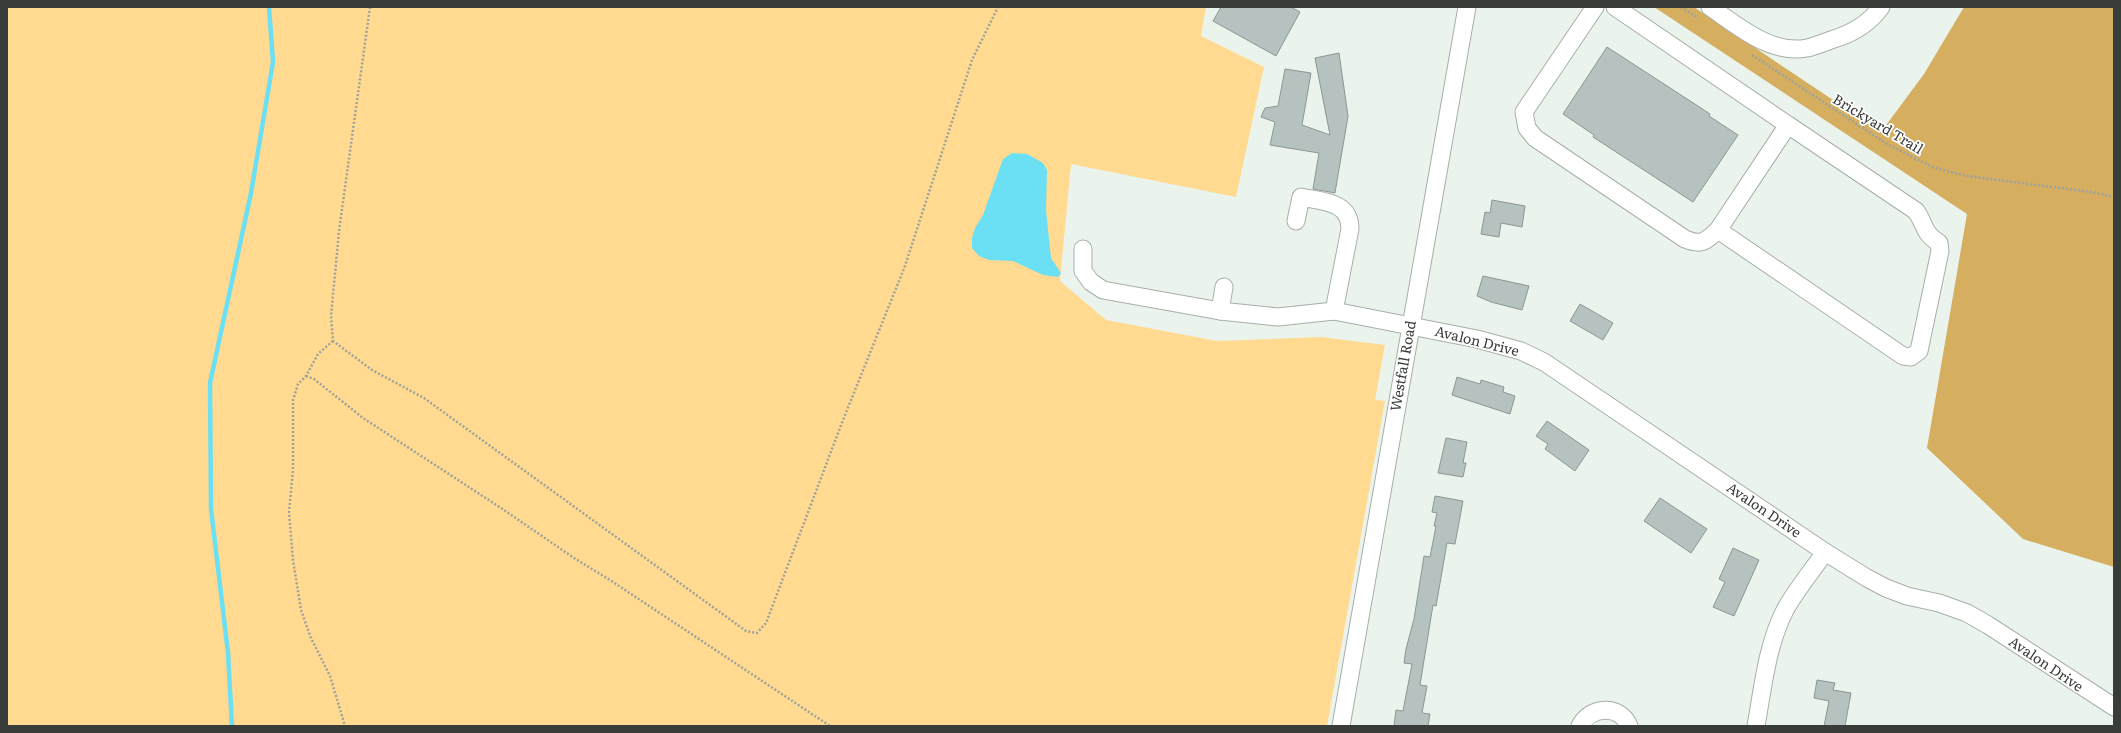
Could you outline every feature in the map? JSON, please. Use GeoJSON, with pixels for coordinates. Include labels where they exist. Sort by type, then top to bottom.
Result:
{"type":"FeatureCollection","features":[{"type":"Feature","properties":{"kind":"street","name":"Westfall Road"},"geometry":{"type":"LineString","coordinates":[[1341,726],[1466,7]]}},
{"type":"Feature","properties":{"kind":"street"},"geometry":{"type":"LineString","coordinates":[[1596,7],[1524,112],[1527,128],[1535,138],[1685,239],[1694,243],[1705,242],[1718,230],[1788,125]]}},
{"type":"Feature","properties":{"kind":"street"},"geometry":{"type":"LineString","coordinates":[[1615,7],[1916,211],[1922,219],[1928,236],[1938,243],[1940,251],[1919,351],[1911,357],[1903,356],[1718,230]]}},
{"type":"Feature","properties":{"kind":"street"},"geometry":{"type":"LineString","coordinates":[[1705,14],[1762,40],[1785,48],[1807,48],[1847,35],[1866,24],[1881,7]]}},
{"type":"Feature","properties":{"kind":"street"},"geometry":{"type":"LineString","coordinates":[[1296,221],[1301,197],[1340,205],[1350,218],[1350,228],[1334,311]]}},
{"type":"Feature","properties":{"kind":"street","name":"Avalon Drive"},"geometry":{"type":"LineString","coordinates":[[1083,249],[1083,271],[1091,282],[1103,290],[1220,311],[1278,317],[1334,311],[1499,344],[1521,351],[1544,362],[1825,552],[1886,588],[1907,596],[1939,602],[1974,617],[2114,708]]}},
{"type":"Feature","properties":{"kind":"street"},"geometry":{"type":"LineString","coordinates":[[1220,311],[1224,287]]}},
{"type":"Feature","properties":{"kind":"street"},"geometry":{"type":"LineString","coordinates":[[1756,726],[1767,666],[1775,634],[1786,610],[1825,552]]}},
{"type":"Feature","properties":{"kind":"street"},"geometry":{"type":"LineString","coordinates":[[1580,726],[1589,715],[1605,710],[1622,716],[1629,726]]}},
{"type":"Feature","properties":{"kind":"path"},"geometry":{"type":"LineString","coordinates":[[370,7],[339,231],[331,316],[333,341],[372,370],[424,398],[746,631],[757,632],[766,623],[843,420],[905,266],[972,60],[998,7]]}},
{"type":"Feature","properties":{"kind":"path"},"geometry":{"type":"LineString","coordinates":[[1681,7],[1705,14]]}},
{"type":"Feature","properties":{"kind":"path","name":"Brickyard Trail"},"geometry":{"type":"LineString","coordinates":[[1745,50],[1887,144],[1932,167],[1967,176],[2091,192],[2114,197]]}},
{"type":"Feature","properties":{"kind":"path"},"geometry":{"type":"LineString","coordinates":[[333,341],[318,354],[306,376],[298,384],[293,400],[293,470],[289,512],[293,560],[301,610],[330,676],[345,726]]}},
{"type":"Feature","properties":{"kind":"path"},"geometry":{"type":"LineString","coordinates":[[306,376],[314,379],[363,418],[417,455],[504,510],[574,558],[610,580],[830,726]]}},
{"type":"Feature","properties":{"kind":"shaded area"},"geometry":{"type":"Polygon","coordinates":[[[7,7],[1206,7],[1201,36],[1264,67],[1236,197],[1071,164],[1060,281],[1106,320],[1217,341],[1321,337],[1385,345],[1375,400],[1385,401],[1327,726],[7,726],[7,7]]]}},
{"type":"Feature","properties":{"kind":"shaded area"},"geometry":{"type":"Polygon","coordinates":[[[1654,7],[1694,7],[1881,132],[1924,74],[1964,7],[2114,7],[2114,567],[2023,539],[1927,448],[1967,214],[1654,7]]]}},
{"type":"Feature","properties":{"kind":"water"},"geometry":{"type":"Polygon","coordinates":[[[1012,153],[1027,154],[1043,163],[1047,170],[1046,210],[1051,258],[1061,273],[1058,277],[1043,275],[1013,261],[989,260],[979,256],[972,248],[972,238],[975,228],[983,215],[1003,159],[1012,153]]]}},
{"type":"Feature","properties":{"kind":"building"},"geometry":{"type":"Polygon","coordinates":[[[1221,7],[1291,7],[1300,12],[1276,56],[1213,21],[1221,7]]]}},
{"type":"Feature","properties":{"kind":"building"},"geometry":{"type":"Polygon","coordinates":[[[1607,47],[1710,114],[1709,116],[1738,135],[1693,202],[1593,137],[1594,135],[1563,114],[1607,47]]]}},
{"type":"Feature","properties":{"kind":"building"},"geometry":{"type":"Polygon","coordinates":[[[1339,53],[1348,116],[1335,193],[1313,189],[1319,153],[1270,145],[1275,122],[1261,117],[1265,108],[1278,106],[1285,69],[1311,73],[1302,125],[1330,135],[1315,58],[1339,53]]]}},
{"type":"Feature","properties":{"kind":"building"},"geometry":{"type":"Polygon","coordinates":[[[1492,200],[1525,206],[1522,227],[1501,223],[1499,237],[1481,234],[1485,212],[1490,213],[1492,200]]]}},
{"type":"Feature","properties":{"kind":"building"},"geometry":{"type":"Polygon","coordinates":[[[1483,276],[1529,286],[1522,310],[1491,302],[1477,296],[1483,276]]]}},
{"type":"Feature","properties":{"kind":"building"},"geometry":{"type":"Polygon","coordinates":[[[1580,304],[1613,323],[1603,340],[1570,321],[1580,304]]]}},
{"type":"Feature","properties":{"kind":"building"},"geometry":{"type":"Polygon","coordinates":[[[1457,377],[1480,384],[1481,380],[1504,387],[1503,392],[1515,396],[1510,414],[1452,395],[1457,377]]]}},
{"type":"Feature","properties":{"kind":"building"},"geometry":{"type":"Polygon","coordinates":[[[1547,421],[1589,450],[1575,471],[1545,449],[1548,444],[1536,436],[1547,421]]]}},
{"type":"Feature","properties":{"kind":"building"},"geometry":{"type":"Polygon","coordinates":[[[1446,438],[1467,442],[1463,463],[1466,463],[1463,477],[1438,473],[1446,438]]]}},
{"type":"Feature","properties":{"kind":"building"},"geometry":{"type":"Polygon","coordinates":[[[1435,496],[1463,501],[1455,544],[1447,543],[1436,606],[1433,605],[1420,685],[1427,686],[1422,713],[1430,714],[1428,726],[1394,726],[1396,710],[1403,711],[1412,664],[1404,663],[1414,619],[1424,556],[1430,557],[1436,526],[1434,526],[1437,513],[1432,512],[1435,496]]]}},
{"type":"Feature","properties":{"kind":"building"},"geometry":{"type":"Polygon","coordinates":[[[1660,498],[1707,529],[1691,553],[1644,521],[1660,498]]]}},
{"type":"Feature","properties":{"kind":"building"},"geometry":{"type":"Polygon","coordinates":[[[1733,548],[1759,560],[1734,616],[1713,607],[1725,582],[1719,579],[1733,548]]]}},
{"type":"Feature","properties":{"kind":"building"},"geometry":{"type":"Polygon","coordinates":[[[1817,680],[1835,683],[1833,690],[1851,693],[1845,726],[1824,726],[1829,701],[1814,698],[1817,680]]]}},
{"type":"Feature","properties":{"kind":"waterway"},"geometry":{"type":"LineString","coordinates":[[232,726],[228,653],[211,509],[210,383],[251,193],[273,62],[269,7]]}}]}
